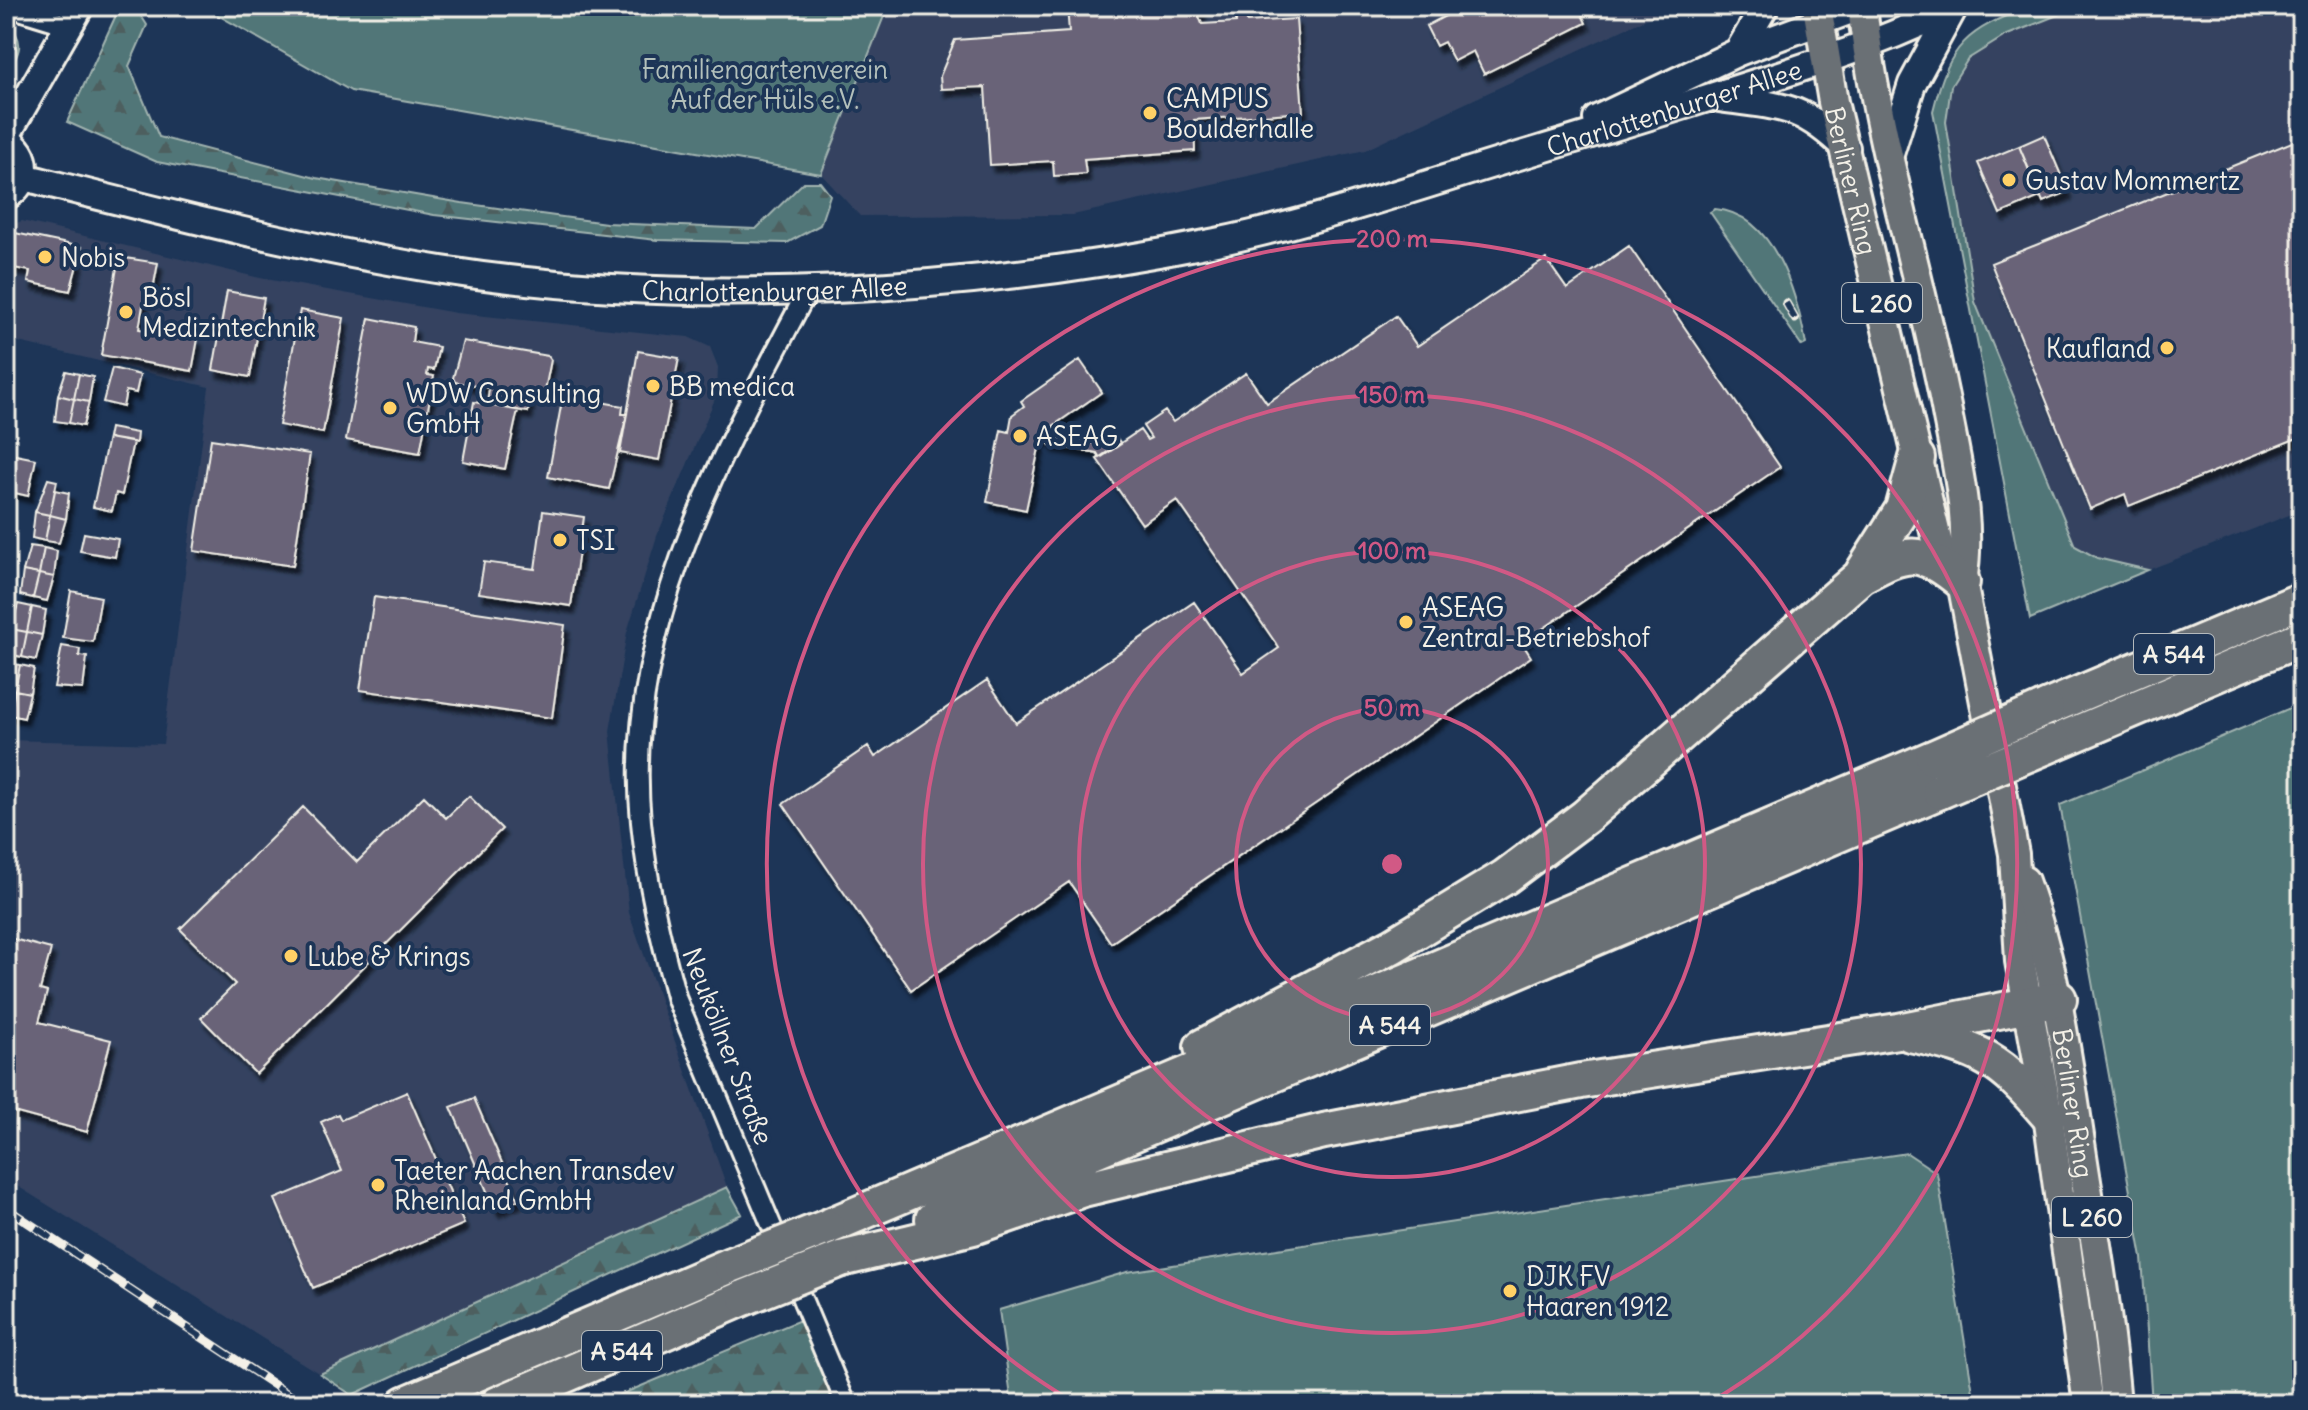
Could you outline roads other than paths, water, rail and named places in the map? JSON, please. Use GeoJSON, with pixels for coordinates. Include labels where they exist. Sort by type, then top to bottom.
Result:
{"type":"FeatureCollection","features":[{"type":"Feature","properties":{"kind":"highway"},"geometry":{"type":"LineString","coordinates":[[1861,576],[1903,509],[1917,458]]}},
{"type":"Feature","properties":{"kind":"highway"},"geometry":{"type":"LineString","coordinates":[[1100,1111],[1212,1041],[1392,946],[1505,877],[1585,817],[1861,576],[1896,556],[1921,555],[1941,564],[1962,582]]}},
{"type":"Feature","properties":{"kind":"highway","name":"A 544"},"geometry":{"type":"LineString","coordinates":[[405,1404],[2302,600]]}},
{"type":"Feature","properties":{"kind":"highway","name":"A 544"},"geometry":{"type":"LineString","coordinates":[[498,1404],[2302,638]]}},
{"type":"Feature","properties":{"kind":"highway"},"geometry":{"type":"LineString","coordinates":[[841,1259],[973,1227],[1083,1189],[1324,1131],[1581,1081],[1898,1031],[2044,1002]]}},
{"type":"Feature","properties":{"kind":"highway"},"geometry":{"type":"LineString","coordinates":[[1898,1031],[1959,1044],[1989,1057],[2015,1077],[2048,1115]]}},
{"type":"Feature","properties":{"kind":"main road","name":"Berliner Ring"},"geometry":{"type":"LineString","coordinates":[[1862,6],[1866,46],[1938,369],[1962,496],[1968,543],[1962,582],[2014,854],[2020,961],[2044,1002],[2110,1336],[2116,1404]]}},
{"type":"Feature","properties":{"kind":"main road","name":"Berliner Ring"},"geometry":{"type":"LineString","coordinates":[[1817,13],[1938,544],[1962,582]]}},
{"type":"Feature","properties":{"kind":"main road","name":"Berliner Ring"},"geometry":{"type":"LineString","coordinates":[[2044,1002],[2048,1115],[2088,1404]]}},
{"type":"Feature","properties":{"kind":"street"},"geometry":{"type":"LineString","coordinates":[[6,6],[74,16],[6,138],[19,150],[25,168],[15,187]]}},
{"type":"Feature","properties":{"kind":"street"},"geometry":{"type":"LineString","coordinates":[[1738,52],[1765,6]]}},
{"type":"Feature","properties":{"kind":"street","name":"Charlottenburger Allee"},"geometry":{"type":"LineString","coordinates":[[1522,155],[1817,13],[1862,6]]}},
{"type":"Feature","properties":{"kind":"street"},"geometry":{"type":"LineString","coordinates":[[1890,154],[1912,84],[1955,6]]}},
{"type":"Feature","properties":{"kind":"street","name":"Charlottenburger Allee"},"geometry":{"type":"LineString","coordinates":[[15,187],[446,271],[569,283],[723,291],[808,290],[960,279],[1118,260],[1191,247],[1361,206],[1826,60],[1866,46],[1955,6]]}},
{"type":"Feature","properties":{"kind":"street"},"geometry":{"type":"LineString","coordinates":[[1716,97],[1796,110],[1819,122],[1846,148]]}},
{"type":"Feature","properties":{"kind":"street","name":"Neuköllner Straße"},"geometry":{"type":"LineString","coordinates":[[808,290],[717,466],[675,573],[649,681],[641,750],[641,820],[658,936],[677,1000],[846,1404]]}},
{"type":"Feature","properties":{"kind":"railway"},"geometry":{"type":"LineString","coordinates":[[1786,303],[1795,319]]}},
{"type":"Feature","properties":{"kind":"railway"},"geometry":{"type":"LineString","coordinates":[[6,1208],[303,1404]]}},
{"type":"Feature","properties":{"kind":"place","name":"CAMPUS Boulderhalle"},"geometry":{"type":"Point","coordinates":[1150,113]}},
{"type":"Feature","properties":{"kind":"place","name":"Gustav Mommertz"},"geometry":{"type":"Point","coordinates":[2009,180]}},
{"type":"Feature","properties":{"kind":"place","name":"Nobis"},"geometry":{"type":"Point","coordinates":[45,257]}},
{"type":"Feature","properties":{"kind":"place","name":"Bösl Medizintechnik"},"geometry":{"type":"Point","coordinates":[126,312]}},
{"type":"Feature","properties":{"kind":"place","name":"Kaufland"},"geometry":{"type":"Point","coordinates":[2167,348]}},
{"type":"Feature","properties":{"kind":"place","name":"BB medica"},"geometry":{"type":"Point","coordinates":[653,386]}},
{"type":"Feature","properties":{"kind":"place","name":"WDW Consulting GmbH"},"geometry":{"type":"Point","coordinates":[390,408]}},
{"type":"Feature","properties":{"kind":"place","name":"ASEAG"},"geometry":{"type":"Point","coordinates":[1020,436]}},
{"type":"Feature","properties":{"kind":"place","name":"TSI"},"geometry":{"type":"Point","coordinates":[560,540]}},
{"type":"Feature","properties":{"kind":"place","name":"ASEAG Zentral-Betriebshof"},"geometry":{"type":"Point","coordinates":[1406,622]}},
{"type":"Feature","properties":{"kind":"place","name":"Lube & Krings"},"geometry":{"type":"Point","coordinates":[291,956]}},
{"type":"Feature","properties":{"kind":"place","name":"Taeter Aachen Transdev Rheinland GmbH"},"geometry":{"type":"Point","coordinates":[378,1185]}},
{"type":"Feature","properties":{"kind":"place","name":"DJK FV Haaren 1912"},"geometry":{"type":"Point","coordinates":[1510,1291]}},
{"type":"Feature","properties":{"kind":"park label","name":"Familiengartenverein Auf der Hüls e.V."},"geometry":{"type":"Point","coordinates":[765,84]}}]}
